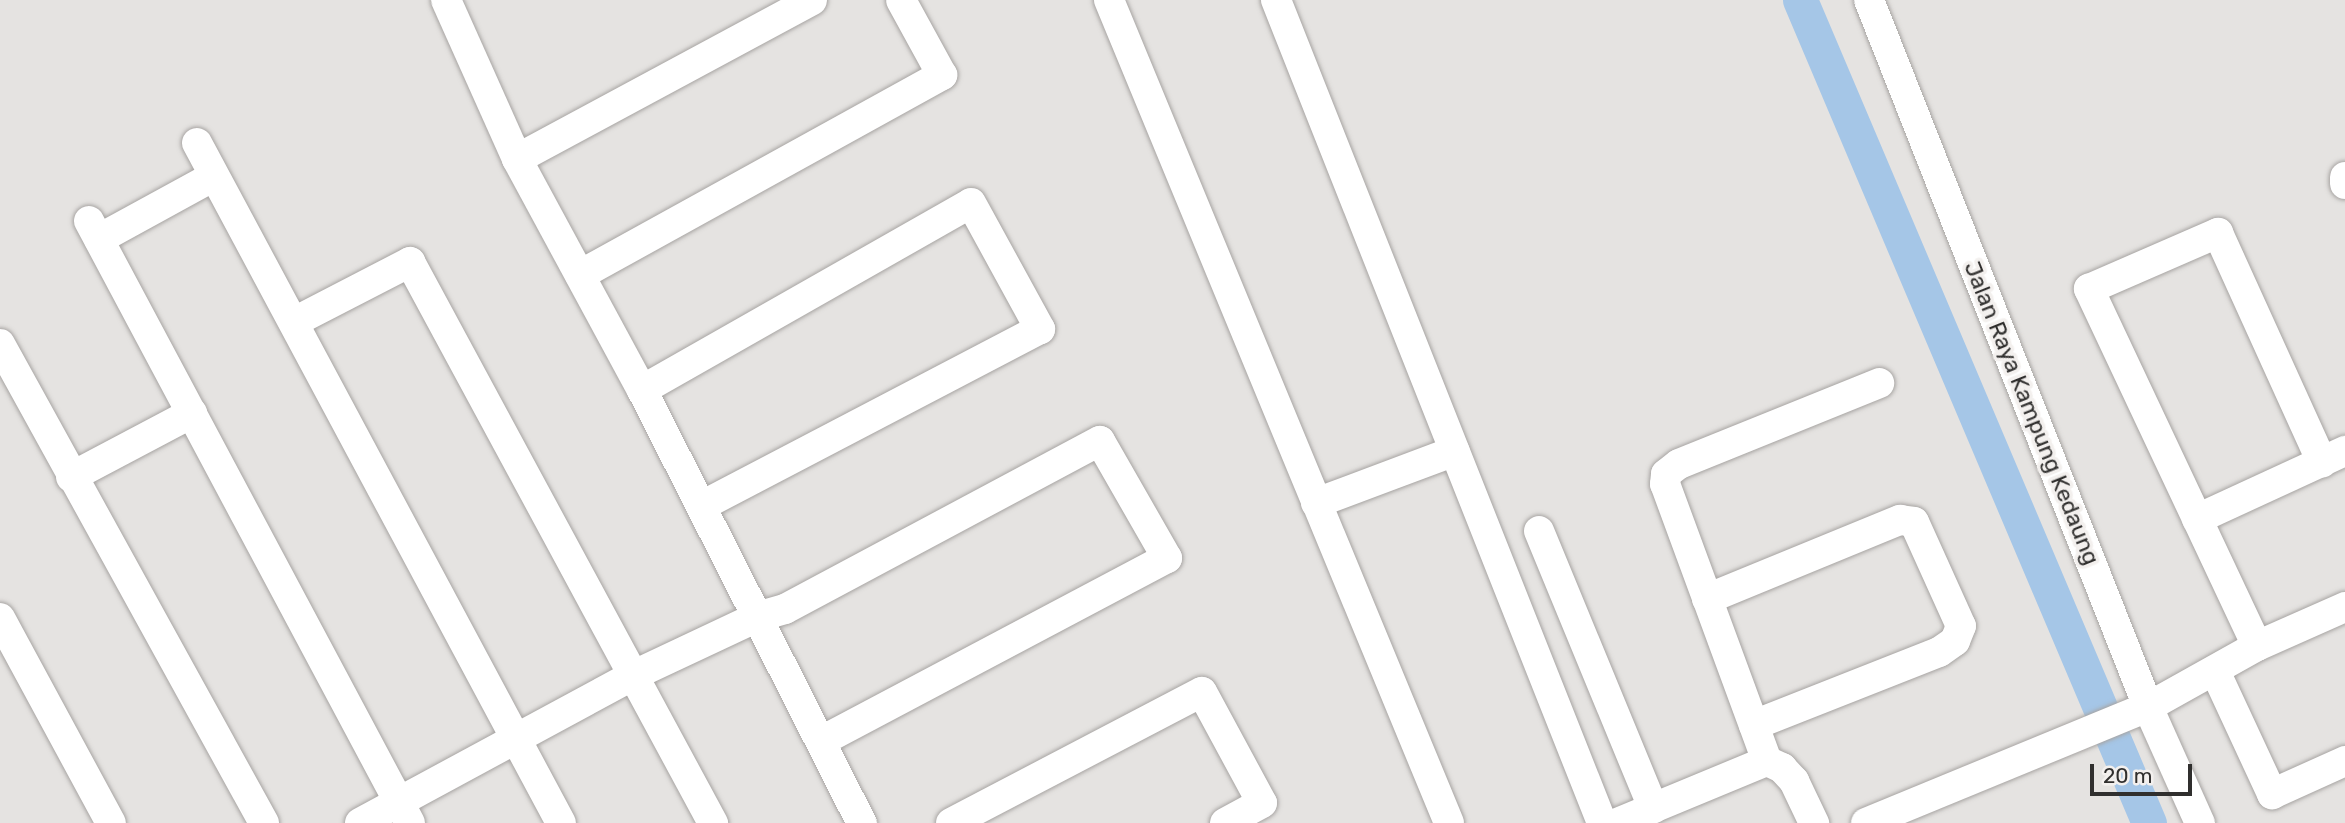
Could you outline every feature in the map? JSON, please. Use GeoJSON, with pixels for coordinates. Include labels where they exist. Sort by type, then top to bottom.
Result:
{"type":"FeatureCollection","features":[{"type":"Feature","properties":{"kind":"street"},"geometry":{"type":"LineString","coordinates":[[446,0],[517,159],[642,390],[862,823]]}},
{"type":"Feature","properties":{"kind":"street"},"geometry":{"type":"LineString","coordinates":[[517,159],[812,0]]}},
{"type":"Feature","properties":{"kind":"street"},"geometry":{"type":"LineString","coordinates":[[580,275],[942,75],[901,0]]}},
{"type":"Feature","properties":{"kind":"street"},"geometry":{"type":"LineString","coordinates":[[1109,0],[1449,823]]}},
{"type":"Feature","properties":{"kind":"street"},"geometry":{"type":"LineString","coordinates":[[1276,0],[1602,823]]}},
{"type":"Feature","properties":{"kind":"street","name":"Jalan Raya Kampung Kedaung"},"geometry":{"type":"LineString","coordinates":[[1869,0],[2141,710],[2200,823]]}},
{"type":"Feature","properties":{"kind":"street"},"geometry":{"type":"LineString","coordinates":[[197,143],[561,823]]}},
{"type":"Feature","properties":{"kind":"street"},"geometry":{"type":"LineString","coordinates":[[214,176],[94,230],[404,813]]}},
{"type":"Feature","properties":{"kind":"street"},"geometry":{"type":"LineString","coordinates":[[2345,177],[2345,184]]}},
{"type":"Feature","properties":{"kind":"street"},"geometry":{"type":"LineString","coordinates":[[642,390],[971,203],[1040,329],[702,506]]}},
{"type":"Feature","properties":{"kind":"street"},"geometry":{"type":"LineString","coordinates":[[2197,519],[2333,456],[2218,233],[2089,289],[2197,519],[2257,646]]}},
{"type":"Feature","properties":{"kind":"street"},"geometry":{"type":"LineString","coordinates":[[294,322],[410,262],[713,823]]}},
{"type":"Feature","properties":{"kind":"street"},"geometry":{"type":"LineString","coordinates":[[0,344],[264,823]]}},
{"type":"Feature","properties":{"kind":"street"},"geometry":{"type":"LineString","coordinates":[[1814,823],[1794,782],[1782,768],[1767,761],[1665,484],[1666,474],[1679,464],[1878,383]]}},
{"type":"Feature","properties":{"kind":"street"},"geometry":{"type":"LineString","coordinates":[[71,477],[192,413]]}},
{"type":"Feature","properties":{"kind":"street"},"geometry":{"type":"LineString","coordinates":[[360,823],[404,813],[516,740],[634,675],[757,617],[785,609],[1100,442],[1167,558],[821,741]]}},
{"type":"Feature","properties":{"kind":"street"},"geometry":{"type":"LineString","coordinates":[[1317,503],[1455,451]]}},
{"type":"Feature","properties":{"kind":"street"},"geometry":{"type":"LineString","coordinates":[[1707,599],[1900,520],[1914,522],[1961,626],[1955,641],[1939,652],[1754,725]]}},
{"type":"Feature","properties":{"kind":"street"},"geometry":{"type":"LineString","coordinates":[[1539,531],[1653,808]]}},
{"type":"Feature","properties":{"kind":"street"},"geometry":{"type":"LineString","coordinates":[[1866,823],[2141,710],[2257,646],[2345,607]]}},
{"type":"Feature","properties":{"kind":"street"},"geometry":{"type":"LineString","coordinates":[[0,618],[111,823]]}},
{"type":"Feature","properties":{"kind":"street"},"geometry":{"type":"LineString","coordinates":[[2215,671],[2272,794],[2345,761]]}},
{"type":"Feature","properties":{"kind":"street"},"geometry":{"type":"LineString","coordinates":[[951,823],[1202,692],[1262,803],[1225,823]]}},
{"type":"Feature","properties":{"kind":"street"},"geometry":{"type":"LineString","coordinates":[[1617,823],[1767,761]]}},
{"type":"Feature","properties":{"kind":"waterway"},"geometry":{"type":"LineString","coordinates":[[1800,0],[2149,823]]}}]}
